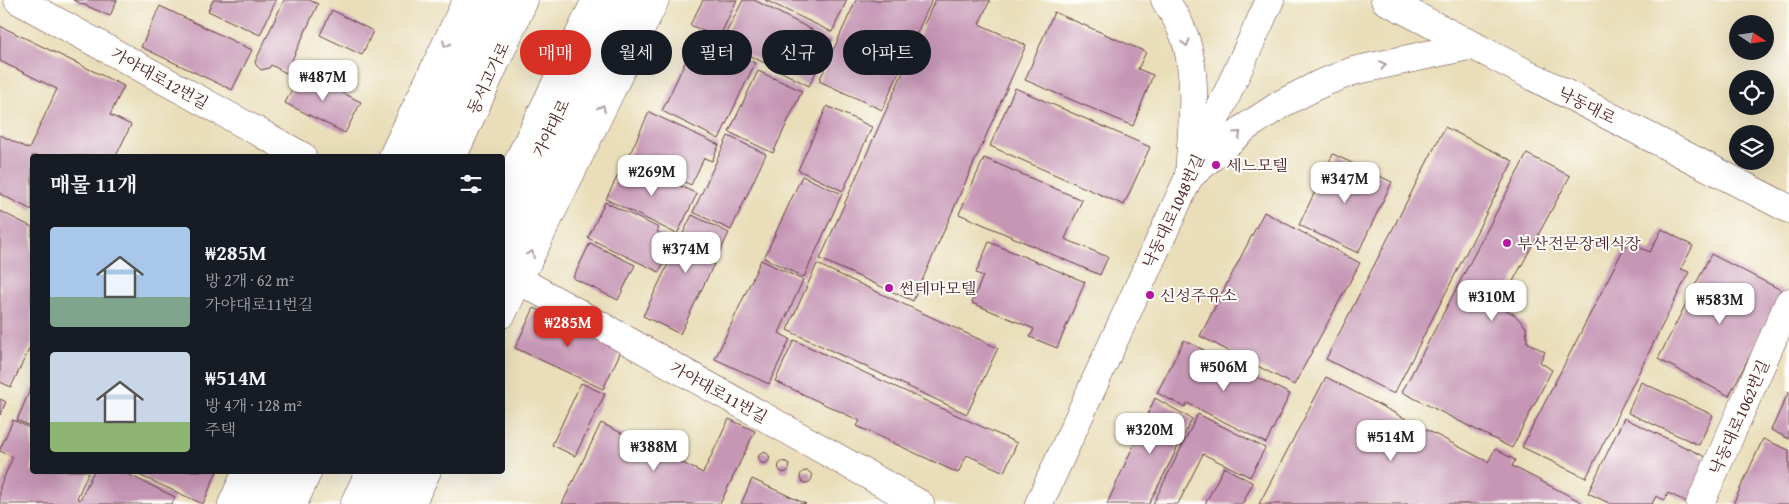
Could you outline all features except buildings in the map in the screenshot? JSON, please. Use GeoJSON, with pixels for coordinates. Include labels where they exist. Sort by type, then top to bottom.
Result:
{"type":"FeatureCollection","features":[{"type":"Feature","properties":{"kind":"main road","name":"가야대로12번길"},"geometry":{"type":"LineString","coordinates":[[18,0],[298,154]]}},
{"type":"Feature","properties":{"kind":"main road"},"geometry":{"type":"LineString","coordinates":[[394,154],[467,0]]}},
{"type":"Feature","properties":{"kind":"main road"},"geometry":{"type":"LineString","coordinates":[[420,154],[490,0]]}},
{"type":"Feature","properties":{"kind":"main road"},"geometry":{"type":"LineString","coordinates":[[435,154],[506,0]]}},
{"type":"Feature","properties":{"kind":"main road","name":"동서고가로"},"geometry":{"type":"LineString","coordinates":[[453,154],[524,0]]}},
{"type":"Feature","properties":{"kind":"main road"},"geometry":{"type":"LineString","coordinates":[[505,189],[596,0]]}},
{"type":"Feature","properties":{"kind":"main road","name":"가야대로"},"geometry":{"type":"LineString","coordinates":[[512,229],[614,0]]}},
{"type":"Feature","properties":{"kind":"main road"},"geometry":{"type":"LineString","coordinates":[[505,301],[511,274],[512,229],[633,0]]}},
{"type":"Feature","properties":{"kind":"main road"},"geometry":{"type":"LineString","coordinates":[[511,274],[655,0]]}},
{"type":"Feature","properties":{"kind":"main road"},"geometry":{"type":"LineString","coordinates":[[1165,0],[1186,40],[1192,69],[1193,105],[1189,177]]}},
{"type":"Feature","properties":{"kind":"main road","name":"낙동대로1048번길"},"geometry":{"type":"LineString","coordinates":[[1039,504],[1270,0]]}},
{"type":"Feature","properties":{"kind":"main road","name":"낙동대로"},"geometry":{"type":"LineString","coordinates":[[1385,0],[1789,209]]}},
{"type":"Feature","properties":{"kind":"main road"},"geometry":{"type":"LineString","coordinates":[[1189,177],[1246,127],[1283,103],[1320,84],[1353,71],[1473,45]]}},
{"type":"Feature","properties":{"kind":"main road","name":"가야대로11번길"},"geometry":{"type":"LineString","coordinates":[[511,274],[920,504]]}},
{"type":"Feature","properties":{"kind":"main road","name":"낙동대로1062번길"},"geometry":{"type":"LineString","coordinates":[[1700,504],[1789,302]]}},
{"type":"Feature","properties":{"kind":"main road"},"geometry":{"type":"LineString","coordinates":[[232,504],[246,474]]}},
{"type":"Feature","properties":{"kind":"main road"},"geometry":{"type":"LineString","coordinates":[[255,504],[270,474]]}},
{"type":"Feature","properties":{"kind":"main road"},"geometry":{"type":"LineString","coordinates":[[272,504],[287,474]]}},
{"type":"Feature","properties":{"kind":"main road"},"geometry":{"type":"LineString","coordinates":[[293,504],[307,474]]}},
{"type":"Feature","properties":{"kind":"main road"},"geometry":{"type":"LineString","coordinates":[[354,504],[369,474]]}},
{"type":"Feature","properties":{"kind":"main road"},"geometry":{"type":"LineString","coordinates":[[370,504],[385,474]]}},
{"type":"Feature","properties":{"kind":"main road"},"geometry":{"type":"LineString","coordinates":[[390,504],[404,474]]}},
{"type":"Feature","properties":{"kind":"main road"},"geometry":{"type":"LineString","coordinates":[[411,504],[426,474]]}},
{"type":"Feature","properties":{"kind":"place","name":"세느모텔"},"geometry":{"type":"Point","coordinates":[1216,165]}},
{"type":"Feature","properties":{"kind":"place","name":"부산전문장례식장"},"geometry":{"type":"Point","coordinates":[1507,243]}},
{"type":"Feature","properties":{"kind":"place","name":"썬테마모텔"},"geometry":{"type":"Point","coordinates":[889,288]}},
{"type":"Feature","properties":{"kind":"place","name":"신성주유소"},"geometry":{"type":"Point","coordinates":[1150,295]}}]}
